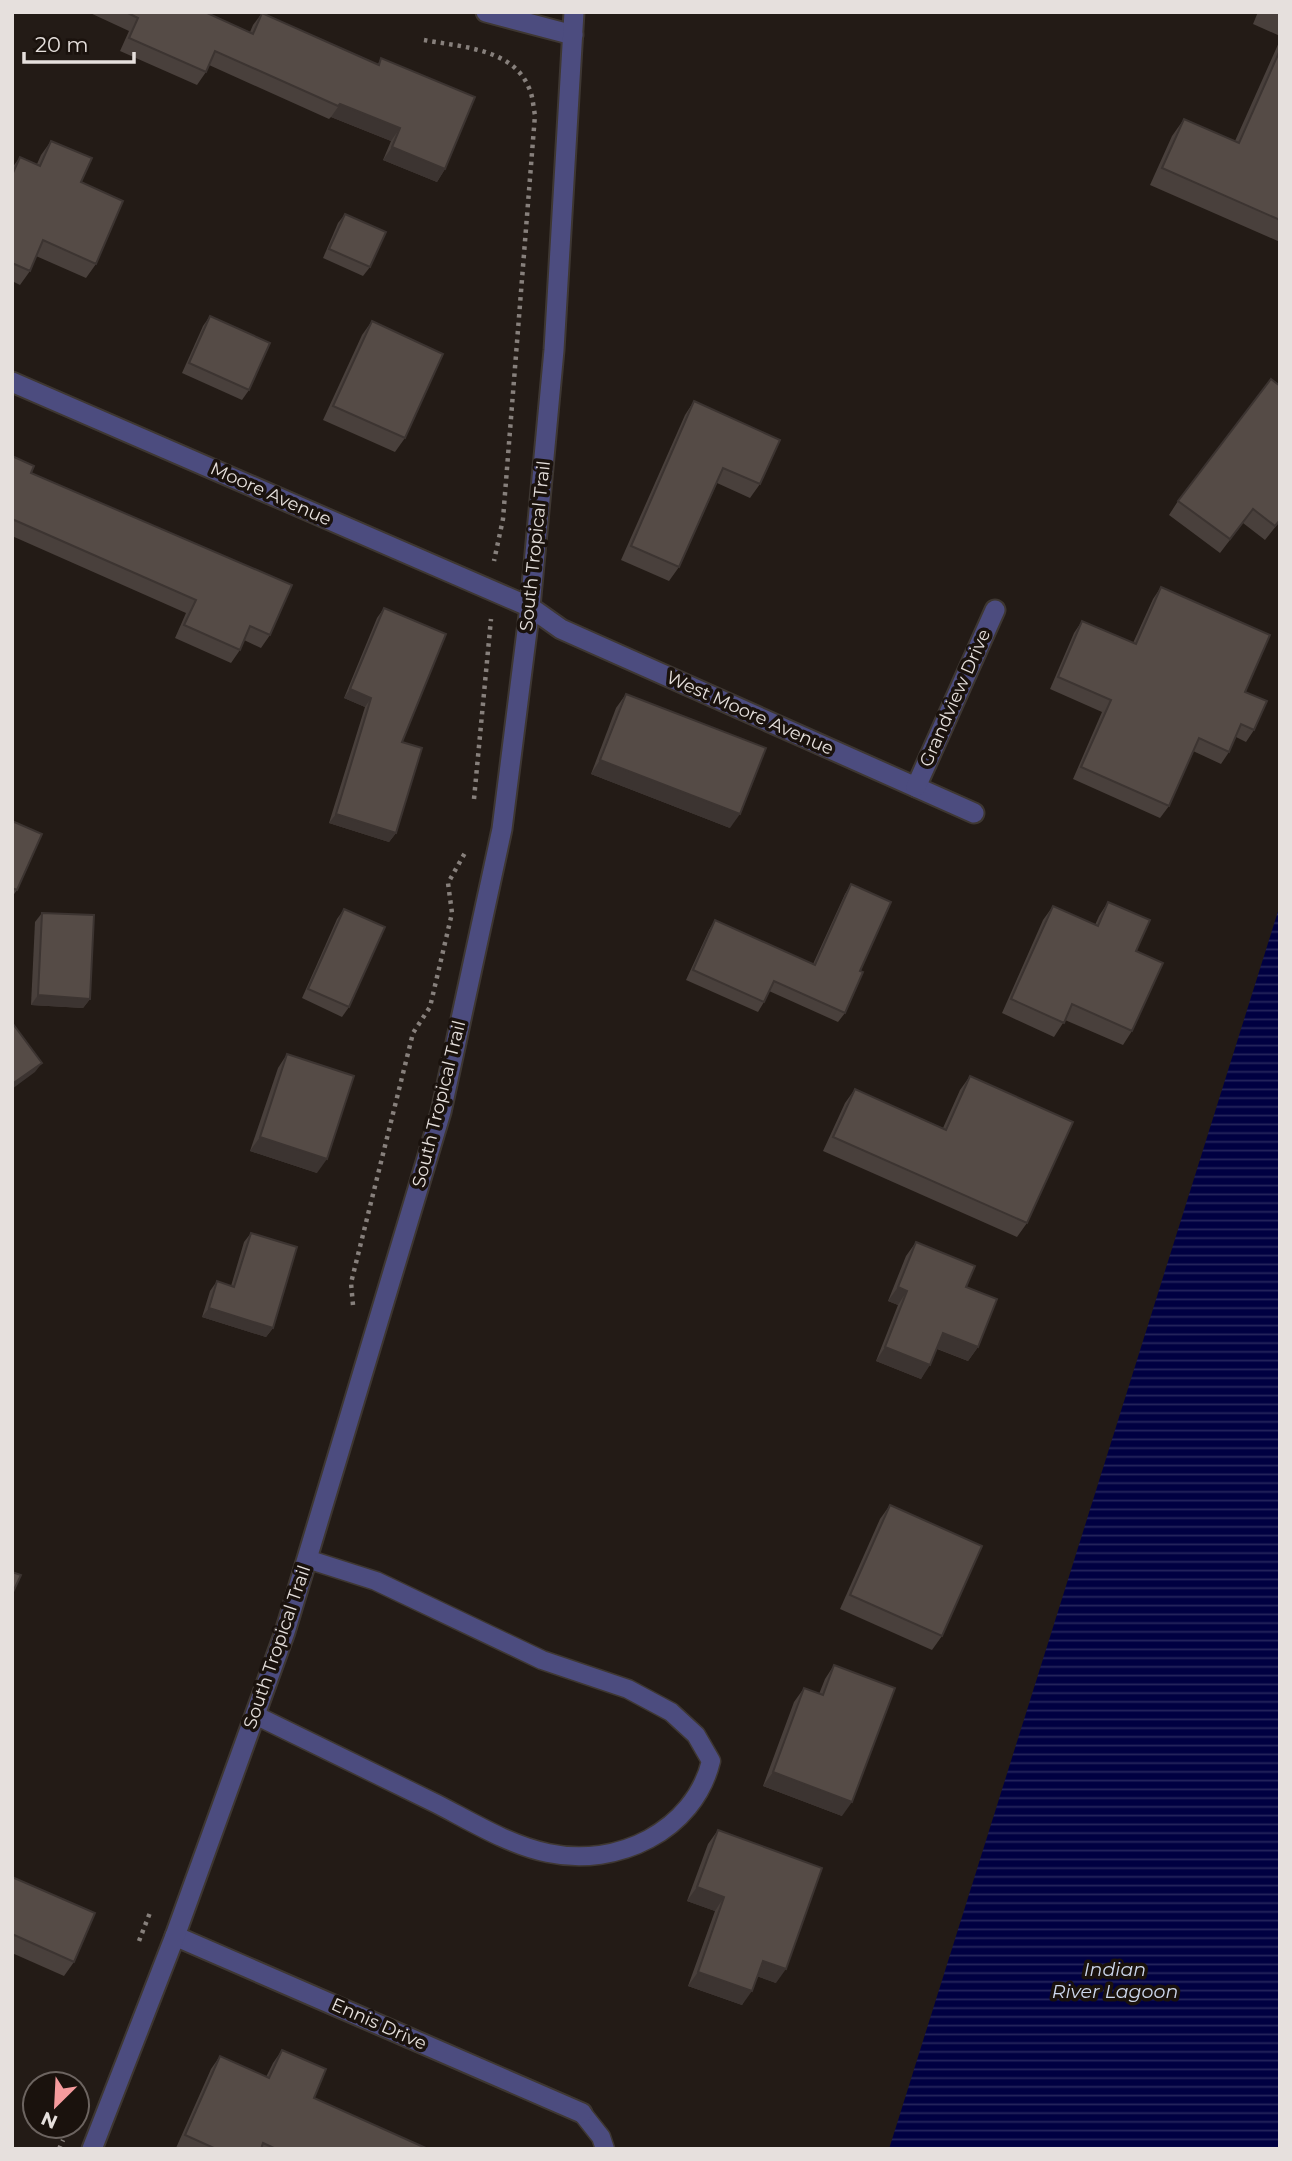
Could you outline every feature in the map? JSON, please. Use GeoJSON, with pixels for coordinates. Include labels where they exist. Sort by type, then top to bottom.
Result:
{"type":"FeatureCollection","features":[{"type":"Feature","properties":{"kind":"street"},"geometry":{"type":"LineString","coordinates":[[486,12],[573,35]]}},
{"type":"Feature","properties":{"kind":"street","name":"South Tropical Trail"},"geometry":{"type":"LineString","coordinates":[[92,2149],[175,1936],[255,1715],[307,1559],[441,1112],[502,829],[530,607],[554,350],[574,12]]}},
{"type":"Feature","properties":{"kind":"street","name":"Moore Avenue"},"geometry":{"type":"LineString","coordinates":[[12,382],[530,607]]}},
{"type":"Feature","properties":{"kind":"street","name":"West Moore Avenue"},"geometry":{"type":"LineString","coordinates":[[530,607],[561,629],[974,813]]}},
{"type":"Feature","properties":{"kind":"street","name":"Grandview Drive"},"geometry":{"type":"LineString","coordinates":[[916,787],[995,610]]}},
{"type":"Feature","properties":{"kind":"street","name":"Ennis Drive"},"geometry":{"type":"LineString","coordinates":[[175,1936],[582,2113]]}},
{"type":"Feature","properties":{"kind":"lane"},"geometry":{"type":"LineString","coordinates":[[255,1715],[500,1836],[548,1853],[599,1857],[641,1845],[684,1813],[705,1784],[710,1761],[696,1735],[671,1712],[628,1689],[542,1660],[376,1581],[307,1559]]}},
{"type":"Feature","properties":{"kind":"lane"},"geometry":{"type":"LineString","coordinates":[[582,2113],[601,2137],[605,2149]]}},
{"type":"Feature","properties":{"kind":"path"},"geometry":{"type":"LineString","coordinates":[[424,40],[496,54],[517,70],[529,86],[535,114],[503,519],[495,557],[474,807]]}},
{"type":"Feature","properties":{"kind":"path"},"geometry":{"type":"LineString","coordinates":[[353,1315],[351,1283],[354,1270],[413,1033],[430,1007],[452,913],[448,883],[470,846]]}},
{"type":"Feature","properties":{"kind":"path"},"geometry":{"type":"LineString","coordinates":[[134,1955],[153,1905]]}},
{"type":"Feature","properties":{"kind":"water","name":"Indian River Lagoon"},"geometry":{"type":"Polygon","coordinates":[[[1280,905],[1280,2149],[889,2149],[1280,905]]]}},
{"type":"Feature","properties":{"kind":"building"},"geometry":{"type":"Polygon","coordinates":[[[126,12],[205,12],[253,34],[262,13],[379,65],[381,58],[475,97],[445,169],[392,147],[400,128],[340,104],[338,106],[215,51],[206,72],[129,38],[138,18],[126,12]]]}},
{"type":"Feature","properties":{"kind":"building"},"geometry":{"type":"Polygon","coordinates":[[[1280,50],[1280,220],[1162,168],[1184,119],[1239,143],[1280,50]]]}},
{"type":"Feature","properties":{"kind":"building"},"geometry":{"type":"Polygon","coordinates":[[[51,141],[92,158],[81,182],[123,201],[96,264],[43,240],[30,271],[12,263],[12,175],[20,157],[40,166],[51,141]]]}},
{"type":"Feature","properties":{"kind":"building"},"geometry":{"type":"Polygon","coordinates":[[[345,214],[386,232],[370,267],[329,249],[345,214]]]}},
{"type":"Feature","properties":{"kind":"building"},"geometry":{"type":"Polygon","coordinates":[[[210,316],[270,343],[249,390],[189,363],[210,316]]]}},
{"type":"Feature","properties":{"kind":"building"},"geometry":{"type":"Polygon","coordinates":[[[372,321],[443,354],[405,438],[333,406],[372,321]]]}},
{"type":"Feature","properties":{"kind":"building"},"geometry":{"type":"Polygon","coordinates":[[[1271,379],[1280,386],[1280,520],[1275,526],[1253,509],[1230,539],[1178,501],[1271,379]]]}},
{"type":"Feature","properties":{"kind":"building"},"geometry":{"type":"Polygon","coordinates":[[[694,401],[780,440],[760,484],[723,468],[679,567],[631,546],[694,401]]]}},
{"type":"Feature","properties":{"kind":"building"},"geometry":{"type":"Polygon","coordinates":[[[12,456],[34,466],[31,473],[292,585],[270,635],[250,626],[240,650],[184,625],[196,600],[12,519],[12,456]]]}},
{"type":"Feature","properties":{"kind":"building"},"geometry":{"type":"Polygon","coordinates":[[[1161,587],[1270,635],[1245,692],[1267,701],[1254,730],[1241,724],[1229,752],[1199,738],[1169,806],[1081,767],[1111,700],[1058,677],[1082,621],[1136,644],[1161,587]]]}},
{"type":"Feature","properties":{"kind":"building"},"geometry":{"type":"Polygon","coordinates":[[[384,608],[446,634],[402,742],[422,748],[396,833],[336,814],[371,698],[350,689],[384,608]]]}},
{"type":"Feature","properties":{"kind":"building"},"geometry":{"type":"Polygon","coordinates":[[[626,694],[766,748],[740,814],[600,760],[626,694]]]}},
{"type":"Feature","properties":{"kind":"building"},"geometry":{"type":"Polygon","coordinates":[[[12,821],[42,834],[17,890],[12,888],[12,821]]]}},
{"type":"Feature","properties":{"kind":"building"},"geometry":{"type":"Polygon","coordinates":[[[851,884],[891,902],[860,971],[863,972],[845,1013],[774,981],[764,1002],[693,970],[715,920],[815,965],[851,884]]]}},
{"type":"Feature","properties":{"kind":"building"},"geometry":{"type":"Polygon","coordinates":[[[1108,902],[1150,920],[1136,951],[1163,963],[1132,1031],[1072,1004],[1064,1023],[1011,999],[1053,906],[1098,926],[1108,902]]]}},
{"type":"Feature","properties":{"kind":"building"},"geometry":{"type":"Polygon","coordinates":[[[344,909],[385,927],[349,1007],[308,989],[344,909]]]}},
{"type":"Feature","properties":{"kind":"building"},"geometry":{"type":"Polygon","coordinates":[[[42,913],[94,915],[90,999],[38,995],[42,913]]]}},
{"type":"Feature","properties":{"kind":"building"},"geometry":{"type":"Polygon","coordinates":[[[12,1024],[42,1063],[12,1084],[12,1024]]]}},
{"type":"Feature","properties":{"kind":"building"},"geometry":{"type":"Polygon","coordinates":[[[287,1054],[354,1076],[327,1159],[260,1137],[287,1054]]]}},
{"type":"Feature","properties":{"kind":"building"},"geometry":{"type":"Polygon","coordinates":[[[970,1076],[1073,1122],[1027,1223],[833,1137],[855,1089],[946,1130],[970,1076]]]}},
{"type":"Feature","properties":{"kind":"building"},"geometry":{"type":"Polygon","coordinates":[[[251,1233],[297,1247],[273,1328],[209,1308],[217,1281],[234,1287],[251,1233]]]}},
{"type":"Feature","properties":{"kind":"building"},"geometry":{"type":"Polygon","coordinates":[[[916,1242],[975,1266],[966,1287],[997,1299],[978,1347],[943,1333],[930,1365],[885,1347],[907,1291],[898,1287],[916,1242]]]}},
{"type":"Feature","properties":{"kind":"building"},"geometry":{"type":"Polygon","coordinates":[[[890,1505],[982,1546],[942,1636],[850,1595],[890,1505]]]}},
{"type":"Feature","properties":{"kind":"building"},"geometry":{"type":"Polygon","coordinates":[[[12,1572],[21,1575],[12,1594],[12,1572]]]}},
{"type":"Feature","properties":{"kind":"building"},"geometry":{"type":"Polygon","coordinates":[[[834,1665],[895,1688],[852,1802],[773,1772],[804,1688],[823,1695],[834,1665]]]}},
{"type":"Feature","properties":{"kind":"building"},"geometry":{"type":"Polygon","coordinates":[[[718,1830],[822,1868],[786,1969],[763,1961],[752,1991],[698,1972],[724,1897],[697,1887],[718,1830]]]}},
{"type":"Feature","properties":{"kind":"building"},"geometry":{"type":"Polygon","coordinates":[[[12,1877],[95,1913],[74,1962],[12,1934],[12,1877]]]}},
{"type":"Feature","properties":{"kind":"building"},"geometry":{"type":"Polygon","coordinates":[[[282,2050],[326,2069],[314,2098],[428,2149],[276,2149],[263,2143],[261,2149],[216,2149],[185,2135],[220,2056],[269,2078],[282,2050]]]}}]}
